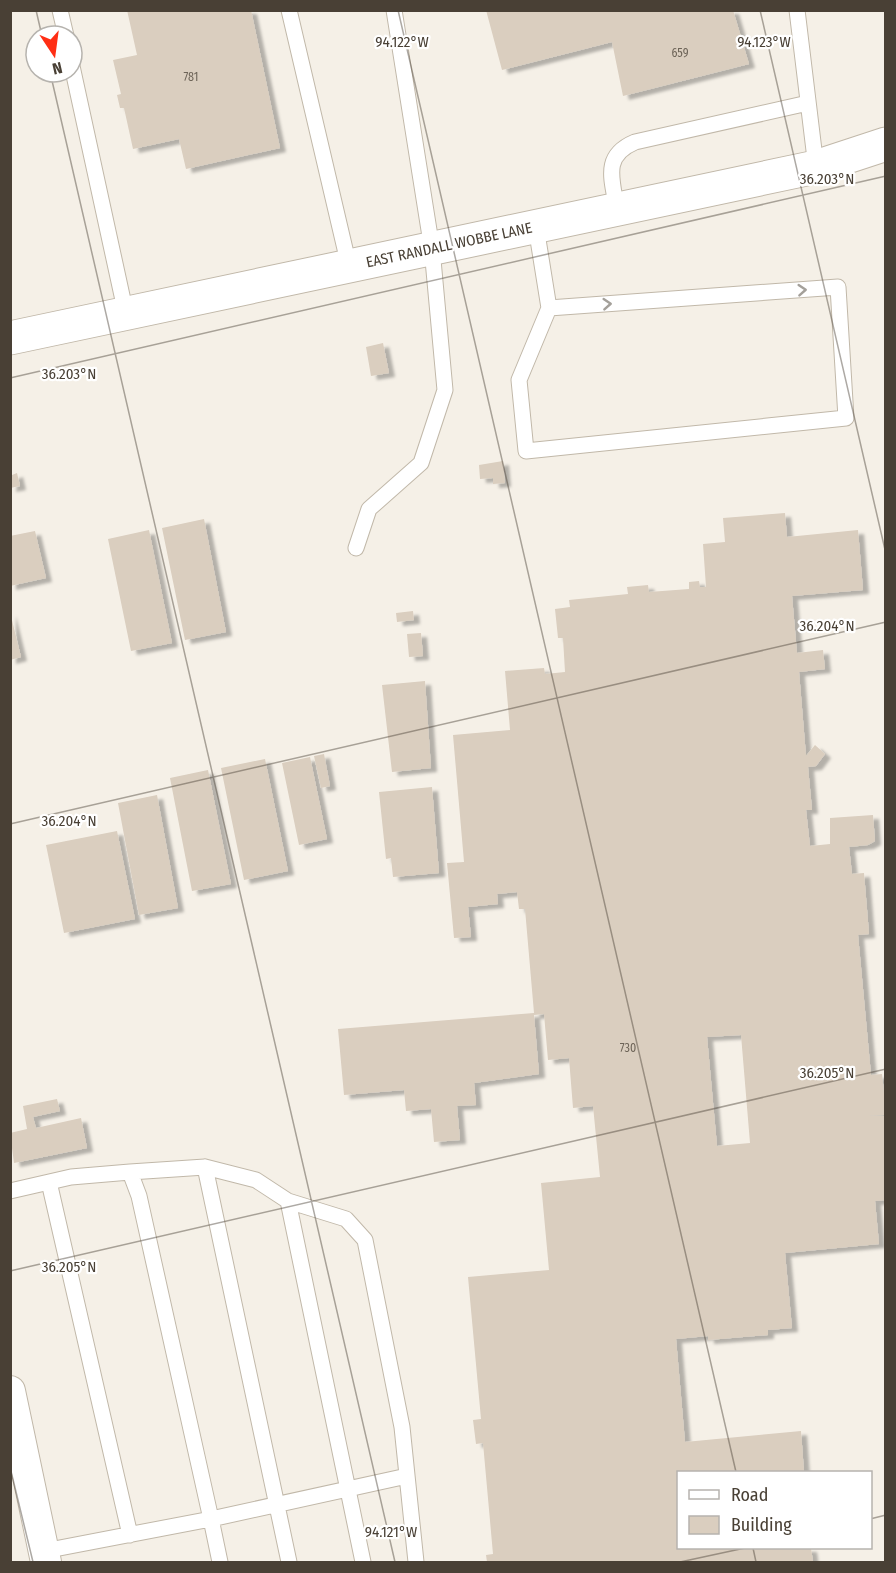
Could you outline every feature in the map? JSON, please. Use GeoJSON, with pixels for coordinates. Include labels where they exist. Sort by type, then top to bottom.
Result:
{"type":"FeatureCollection","features":[{"type":"Feature","properties":{"kind":"street","name":"EAST RANDALL WOBBE LANE"},"geometry":{"type":"LineString","coordinates":[[10,338],[816,167],[885,144]]}},
{"type":"Feature","properties":{"kind":"street"},"geometry":{"type":"LineString","coordinates":[[10,1391],[45,1557]]}},
{"type":"Feature","properties":{"kind":"lane"},"geometry":{"type":"LineString","coordinates":[[289,10],[349,266]]}},
{"type":"Feature","properties":{"kind":"lane"},"geometry":{"type":"LineString","coordinates":[[356,548],[369,509],[421,463],[445,390],[432,249],[394,10]]}},
{"type":"Feature","properties":{"kind":"lane"},"geometry":{"type":"LineString","coordinates":[[797,10],[816,167]]}},
{"type":"Feature","properties":{"kind":"lane"},"geometry":{"type":"LineString","coordinates":[[76,84],[126,314]]}},
{"type":"Feature","properties":{"kind":"lane"},"geometry":{"type":"LineString","coordinates":[[617,209],[611,165],[620,148],[635,142],[808,103]]}},
{"type":"Feature","properties":{"kind":"lane"},"geometry":{"type":"LineString","coordinates":[[536,227],[549,308],[519,380],[526,451],[846,418],[838,287],[549,308]]}},
{"type":"Feature","properties":{"kind":"lane"},"geometry":{"type":"LineString","coordinates":[[205,1167],[289,1563]]}},
{"type":"Feature","properties":{"kind":"lane"},"geometry":{"type":"LineString","coordinates":[[10,1191],[71,1177],[205,1167],[256,1180],[288,1201],[346,1219],[365,1240],[402,1427],[416,1563]]}},
{"type":"Feature","properties":{"kind":"lane"},"geometry":{"type":"LineString","coordinates":[[130,1172],[141,1208],[220,1563]]}},
{"type":"Feature","properties":{"kind":"lane"},"geometry":{"type":"LineString","coordinates":[[49,1182],[130,1534]]}},
{"type":"Feature","properties":{"kind":"lane"},"geometry":{"type":"LineString","coordinates":[[288,1201],[363,1563]]}},
{"type":"Feature","properties":{"kind":"lane"},"geometry":{"type":"LineString","coordinates":[[45,1557],[130,1534],[212,1519],[408,1476]]}},
{"type":"Feature","properties":{"kind":"building"},"geometry":{"type":"Polygon","coordinates":[[[127,10],[251,10],[280,148],[186,169],[179,139],[133,149],[124,108],[120,108],[117,95],[121,94],[113,60],[137,55],[127,10]]]}},
{"type":"Feature","properties":{"kind":"building"},"geometry":{"type":"Polygon","coordinates":[[[486,10],[733,10],[749,64],[623,96],[612,42],[502,70],[486,10]]]}},
{"type":"Feature","properties":{"kind":"building"},"geometry":{"type":"Polygon","coordinates":[[[383,343],[389,373],[371,376],[366,347],[383,343]]]}},
{"type":"Feature","properties":{"kind":"building"},"geometry":{"type":"Polygon","coordinates":[[[503,461],[505,483],[493,484],[493,478],[480,479],[479,465],[503,461]]]}},
{"type":"Feature","properties":{"kind":"building"},"geometry":{"type":"Polygon","coordinates":[[[17,473],[20,486],[10,488],[12,475],[17,473]]]}},
{"type":"Feature","properties":{"kind":"building"},"geometry":{"type":"Polygon","coordinates":[[[785,513],[787,537],[858,530],[863,590],[792,596],[797,653],[823,650],[825,669],[799,672],[806,756],[815,745],[825,754],[816,766],[808,767],[812,810],[806,810],[810,846],[830,844],[830,818],[873,815],[875,841],[868,845],[849,847],[852,874],[864,873],[869,934],[858,935],[871,1075],[882,1074],[884,1093],[884,1115],[868,1116],[886,1116],[886,1200],[875,1201],[879,1244],[785,1253],[792,1328],[768,1330],[768,1335],[708,1340],[708,1336],[676,1339],[685,1442],[801,1431],[804,1471],[677,1471],[677,1549],[811,1549],[813,1562],[487,1562],[486,1555],[493,1554],[483,1443],[476,1444],[473,1420],[481,1419],[468,1277],[549,1270],[541,1183],[600,1177],[593,1106],[573,1108],[569,1058],[548,1060],[544,1014],[534,1015],[539,1074],[474,1083],[476,1105],[457,1106],[460,1140],[434,1142],[431,1109],[406,1111],[404,1090],[344,1095],[338,1029],[534,1013],[525,909],[519,909],[517,892],[497,894],[498,904],[468,907],[471,937],[454,938],[447,863],[464,862],[453,735],[510,730],[505,671],[544,668],[545,674],[565,672],[563,638],[558,638],[555,609],[570,607],[569,600],[628,594],[627,587],[648,585],[649,592],[689,589],[689,582],[699,581],[700,587],[706,587],[703,544],[725,542],[723,518],[785,513]],[[741,1035],[707,1037],[717,1146],[750,1143],[741,1035]]]}},
{"type":"Feature","properties":{"kind":"building"},"geometry":{"type":"Polygon","coordinates":[[[204,519],[226,632],[185,640],[162,528],[204,519]]]}},
{"type":"Feature","properties":{"kind":"building"},"geometry":{"type":"Polygon","coordinates":[[[149,530],[172,643],[131,651],[108,539],[149,530]]]}},
{"type":"Feature","properties":{"kind":"building"},"geometry":{"type":"Polygon","coordinates":[[[35,531],[46,578],[10,586],[10,536],[35,531]]]}},
{"type":"Feature","properties":{"kind":"building"},"geometry":{"type":"Polygon","coordinates":[[[413,611],[414,620],[397,622],[396,613],[413,611]]]}},
{"type":"Feature","properties":{"kind":"building"},"geometry":{"type":"Polygon","coordinates":[[[10,612],[21,657],[10,660],[10,612]]]}},
{"type":"Feature","properties":{"kind":"building"},"geometry":{"type":"Polygon","coordinates":[[[421,633],[423,656],[409,657],[407,634],[421,633]]]}},
{"type":"Feature","properties":{"kind":"building"},"geometry":{"type":"Polygon","coordinates":[[[425,681],[431,768],[392,772],[382,685],[425,681]]]}},
{"type":"Feature","properties":{"kind":"building"},"geometry":{"type":"Polygon","coordinates":[[[324,754],[330,786],[321,788],[314,756],[324,754]]]}},
{"type":"Feature","properties":{"kind":"building"},"geometry":{"type":"Polygon","coordinates":[[[310,757],[327,839],[299,845],[282,763],[310,757]]]}},
{"type":"Feature","properties":{"kind":"building"},"geometry":{"type":"Polygon","coordinates":[[[265,759],[288,871],[244,880],[221,768],[265,759]]]}},
{"type":"Feature","properties":{"kind":"building"},"geometry":{"type":"Polygon","coordinates":[[[208,770],[231,884],[192,891],[170,778],[208,770]]]}},
{"type":"Feature","properties":{"kind":"building"},"geometry":{"type":"Polygon","coordinates":[[[432,787],[439,873],[393,877],[391,858],[386,859],[379,792],[432,787]]]}},
{"type":"Feature","properties":{"kind":"building"},"geometry":{"type":"Polygon","coordinates":[[[157,795],[178,908],[139,915],[118,803],[157,795]]]}},
{"type":"Feature","properties":{"kind":"building"},"geometry":{"type":"Polygon","coordinates":[[[117,831],[135,919],[64,933],[46,845],[117,831]]]}},
{"type":"Feature","properties":{"kind":"building"},"geometry":{"type":"Polygon","coordinates":[[[57,1099],[60,1111],[33,1117],[36,1128],[81,1118],[87,1148],[14,1163],[10,1133],[27,1129],[23,1106],[57,1099]]]}}]}
